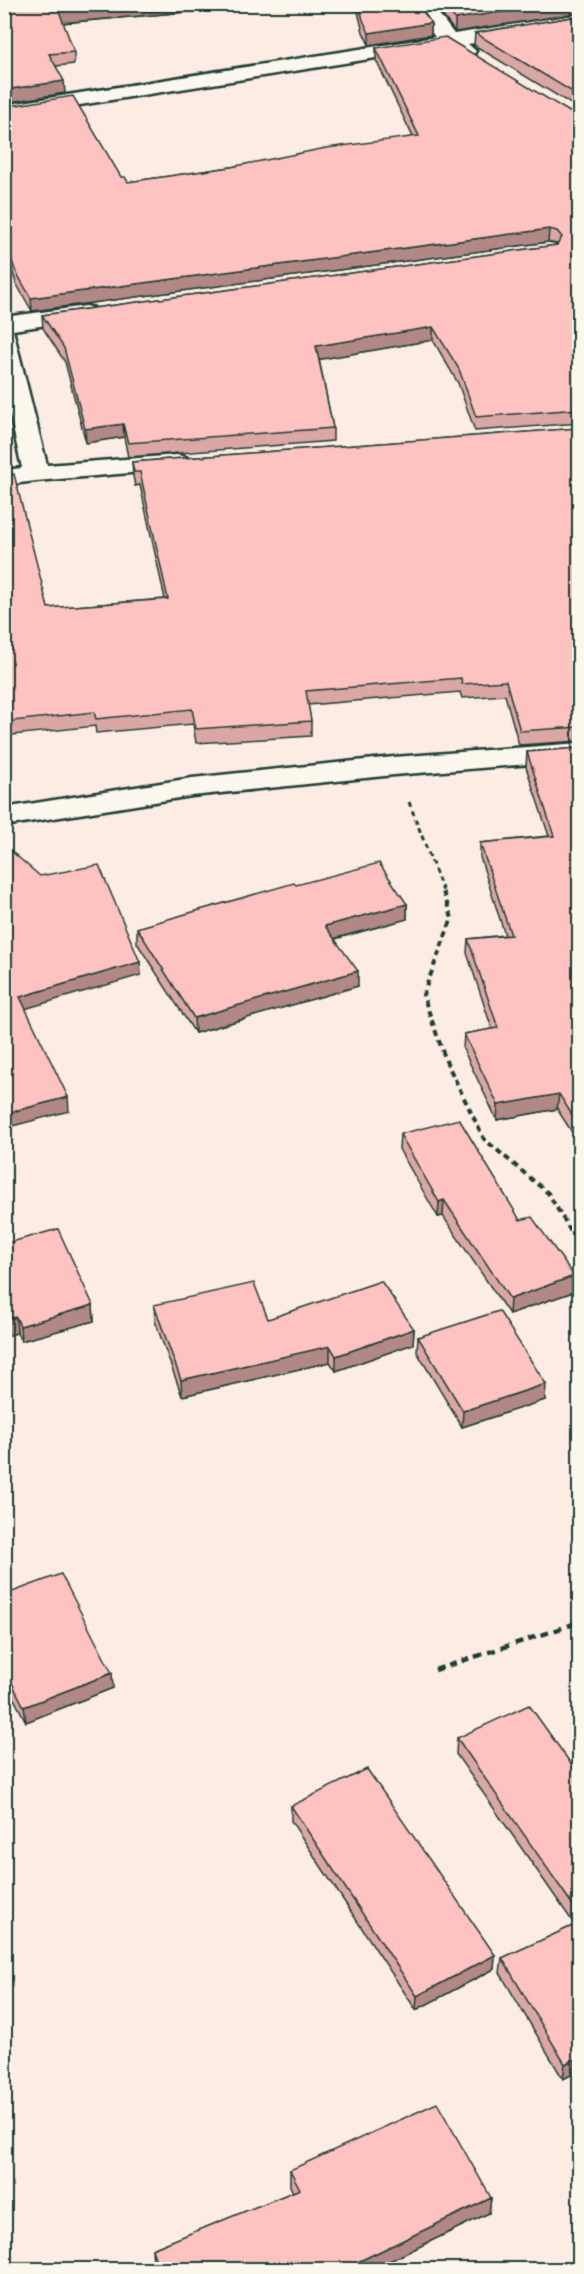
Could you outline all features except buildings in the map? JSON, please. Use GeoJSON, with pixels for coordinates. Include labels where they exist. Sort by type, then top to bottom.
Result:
{"type":"FeatureCollection","features":[{"type":"Feature","properties":{"kind":"street"},"geometry":{"type":"LineString","coordinates":[[420,4],[449,41],[479,59]]}},
{"type":"Feature","properties":{"kind":"street"},"geometry":{"type":"LineString","coordinates":[[4,111],[579,20]]}},
{"type":"Feature","properties":{"kind":"street"},"geometry":{"type":"LineString","coordinates":[[4,324],[111,309]]}},
{"type":"Feature","properties":{"kind":"street"},"geometry":{"type":"LineString","coordinates":[[4,333],[36,473]]}},
{"type":"Feature","properties":{"kind":"street"},"geometry":{"type":"LineString","coordinates":[[4,478],[36,473],[200,460]]}},
{"type":"Feature","properties":{"kind":"street"},"geometry":{"type":"LineString","coordinates":[[4,817],[192,787],[394,766],[579,751]]}},
{"type":"Feature","properties":{"kind":"path"},"geometry":{"type":"LineString","coordinates":[[394,766],[426,842],[452,918],[423,995],[446,1061],[484,1139],[548,1193],[579,1247]]}},
{"type":"Feature","properties":{"kind":"path"},"geometry":{"type":"LineString","coordinates":[[435,1670],[579,1622]]}}]}
